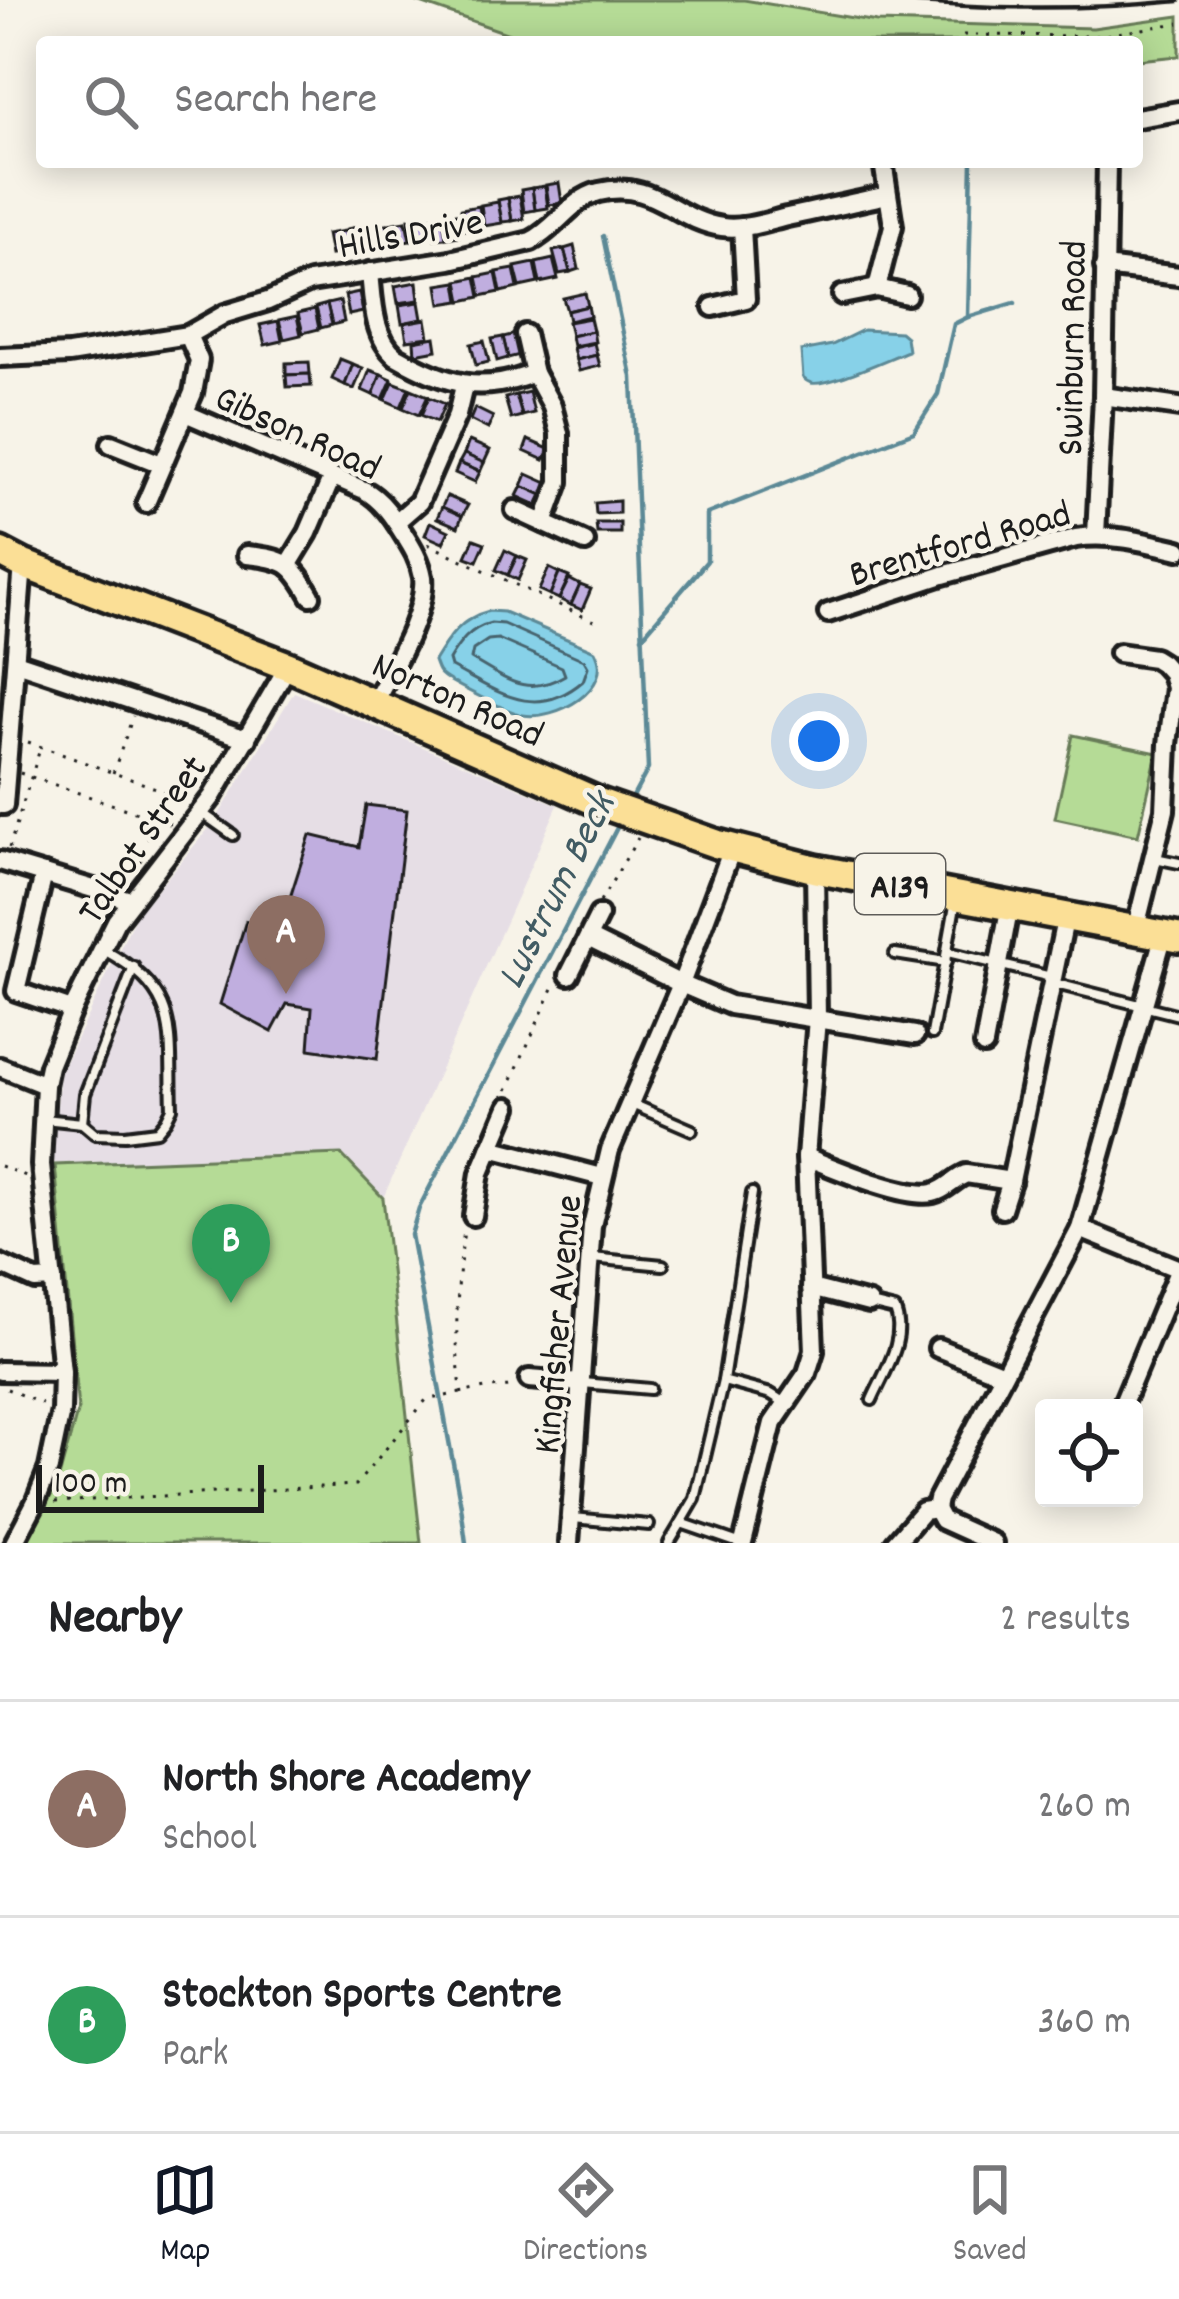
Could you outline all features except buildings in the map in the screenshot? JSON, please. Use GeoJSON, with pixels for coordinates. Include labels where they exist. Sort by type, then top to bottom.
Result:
{"type":"FeatureCollection","features":[{"type":"Feature","properties":{"kind":"main road","name":"Norton Road"},"geometry":{"type":"LineString","coordinates":[[11,558],[288,666],[629,814],[733,849],[814,869],[1160,933]]}},
{"type":"Feature","properties":{"kind":"street"},"geometry":{"type":"LineString","coordinates":[[1143,117],[1179,111]]}},
{"type":"Feature","properties":{"kind":"street"},"geometry":{"type":"LineString","coordinates":[[877,289],[892,226],[884,168]]}},
{"type":"Feature","properties":{"kind":"street","name":"Swinburn Road"},"geometry":{"type":"LineString","coordinates":[[1096,535],[1107,168]]}},
{"type":"Feature","properties":{"kind":"street","name":"Hills Drive"},"geometry":{"type":"LineString","coordinates":[[0,357],[69,354],[188,335],[225,314],[300,285],[532,241],[591,194],[639,190],[708,224],[742,227],[888,195]]}},
{"type":"Feature","properties":{"kind":"street"},"geometry":{"type":"LineString","coordinates":[[713,307],[746,299],[742,227]]}},
{"type":"Feature","properties":{"kind":"street"},"geometry":{"type":"LineString","coordinates":[[1104,267],[1179,276]]}},
{"type":"Feature","properties":{"kind":"street"},"geometry":{"type":"LineString","coordinates":[[370,272],[378,328],[389,351],[406,362],[464,386],[497,384],[534,374]]}},
{"type":"Feature","properties":{"kind":"street"},"geometry":{"type":"LineString","coordinates":[[842,295],[877,289],[908,295]]}},
{"type":"Feature","properties":{"kind":"street"},"geometry":{"type":"LineString","coordinates":[[525,334],[534,374],[552,406],[559,433],[559,482],[544,523]]}},
{"type":"Feature","properties":{"kind":"street","name":"Gibson Road"},"geometry":{"type":"LineString","coordinates":[[146,503],[199,369],[188,335]]}},
{"type":"Feature","properties":{"kind":"street"},"geometry":{"type":"LineString","coordinates":[[396,521],[418,502],[457,415],[464,386]]}},
{"type":"Feature","properties":{"kind":"street"},"geometry":{"type":"LineString","coordinates":[[1103,396],[1179,406]]}},
{"type":"Feature","properties":{"kind":"street","name":"Gibson Road"},"geometry":{"type":"LineString","coordinates":[[185,413],[373,495],[396,521],[422,571],[421,602],[375,703]]}},
{"type":"Feature","properties":{"kind":"street"},"geometry":{"type":"LineString","coordinates":[[111,444],[161,464]]}},
{"type":"Feature","properties":{"kind":"street"},"geometry":{"type":"LineString","coordinates":[[289,564],[332,477]]}},
{"type":"Feature","properties":{"kind":"street"},"geometry":{"type":"LineString","coordinates":[[515,510],[585,542]]}},
{"type":"Feature","properties":{"kind":"street","name":"Brentford Road"},"geometry":{"type":"LineString","coordinates":[[829,615],[943,574],[1096,535],[1179,550]]}},
{"type":"Feature","properties":{"kind":"street"},"geometry":{"type":"LineString","coordinates":[[247,555],[289,564],[311,596]]}},
{"type":"Feature","properties":{"kind":"street"},"geometry":{"type":"LineString","coordinates":[[0,805],[4,805],[10,736],[11,558]]}},
{"type":"Feature","properties":{"kind":"street"},"geometry":{"type":"LineString","coordinates":[[993,1543],[942,1520],[936,1509],[938,1499],[1080,1229],[1144,1006],[1160,933],[1154,857],[1174,745],[1175,688],[1172,673],[1154,658],[1119,653]]}},
{"type":"Feature","properties":{"kind":"street"},"geometry":{"type":"LineString","coordinates":[[11,654],[247,739]]}},
{"type":"Feature","properties":{"kind":"street","name":"Talbot Street"},"geometry":{"type":"LineString","coordinates":[[14,1543],[49,1468],[61,1412],[62,1372],[42,1183],[42,1118],[49,1066],[72,1010],[133,897],[201,812],[288,666]]}},
{"type":"Feature","properties":{"kind":"street","name":"Kingfisher Avenue"},"geometry":{"type":"LineString","coordinates":[[569,1543],[592,1226],[602,1177],[733,849]]}},
{"type":"Feature","properties":{"kind":"street"},"geometry":{"type":"LineString","coordinates":[[2,861],[133,897]]}},
{"type":"Feature","properties":{"kind":"street"},"geometry":{"type":"LineString","coordinates":[[742,1543],[773,1423],[812,1361],[806,1157],[817,1018],[814,869]]}},
{"type":"Feature","properties":{"kind":"street"},"geometry":{"type":"LineString","coordinates":[[44,874],[16,991],[72,1010]]}},
{"type":"Feature","properties":{"kind":"street"},"geometry":{"type":"LineString","coordinates":[[985,1045],[1010,904]]}},
{"type":"Feature","properties":{"kind":"street"},"geometry":{"type":"LineString","coordinates":[[1002,1209],[1066,914]]}},
{"type":"Feature","properties":{"kind":"street"},"geometry":{"type":"LineString","coordinates":[[569,975],[599,915]]}},
{"type":"Feature","properties":{"kind":"street"},"geometry":{"type":"LineString","coordinates":[[587,938],[730,1005],[923,1035]]}},
{"type":"Feature","properties":{"kind":"street"},"geometry":{"type":"LineString","coordinates":[[0,1067],[45,1085]]}},
{"type":"Feature","properties":{"kind":"street"},"geometry":{"type":"LineString","coordinates":[[470,1215],[480,1173],[508,1107]]}},
{"type":"Feature","properties":{"kind":"street"},"geometry":{"type":"LineString","coordinates":[[490,1148],[602,1177]]}},
{"type":"Feature","properties":{"kind":"street"},"geometry":{"type":"LineString","coordinates":[[806,1157],[924,1194],[941,1190],[966,1174],[1011,1181]]}},
{"type":"Feature","properties":{"kind":"street"},"geometry":{"type":"LineString","coordinates":[[1080,1229],[1179,1269],[1125,1399]]}},
{"type":"Feature","properties":{"kind":"street"},"geometry":{"type":"LineString","coordinates":[[0,1264],[34,1280],[52,1279]]}},
{"type":"Feature","properties":{"kind":"street"},"geometry":{"type":"LineString","coordinates":[[811,1288],[868,1304]]}},
{"type":"Feature","properties":{"kind":"street"},"geometry":{"type":"LineString","coordinates":[[938,1348],[1003,1374]]}},
{"type":"Feature","properties":{"kind":"street"},"geometry":{"type":"LineString","coordinates":[[0,1370],[62,1372]]}},
{"type":"Feature","properties":{"kind":"street"},"geometry":{"type":"LineString","coordinates":[[529,1379],[581,1383]]}},
{"type":"Feature","properties":{"kind":"street"},"geometry":{"type":"LineString","coordinates":[[895,1543],[923,1511],[936,1509]]}},
{"type":"Feature","properties":{"kind":"lane"},"geometry":{"type":"LineString","coordinates":[[201,812],[232,835]]}},
{"type":"Feature","properties":{"kind":"lane"},"geometry":{"type":"LineString","coordinates":[[1154,857],[1179,863]]}},
{"type":"Feature","properties":{"kind":"lane"},"geometry":{"type":"LineString","coordinates":[[923,1035],[947,957],[957,894]]}},
{"type":"Feature","properties":{"kind":"lane"},"geometry":{"type":"LineString","coordinates":[[42,1118],[82,1123],[95,1134],[124,1136],[157,1131],[172,1108],[169,1016],[156,990],[134,967],[102,950]]}},
{"type":"Feature","properties":{"kind":"lane"},"geometry":{"type":"LineString","coordinates":[[895,954],[998,965],[1179,1015]]}},
{"type":"Feature","properties":{"kind":"lane"},"geometry":{"type":"LineString","coordinates":[[82,1123],[85,1094],[134,967]]}},
{"type":"Feature","properties":{"kind":"lane"},"geometry":{"type":"LineString","coordinates":[[630,1103],[692,1130]]}},
{"type":"Feature","properties":{"kind":"lane"},"geometry":{"type":"LineString","coordinates":[[669,1543],[695,1499],[723,1381],[752,1193]]}},
{"type":"Feature","properties":{"kind":"lane"},"geometry":{"type":"LineString","coordinates":[[590,1258],[663,1265]]}},
{"type":"Feature","properties":{"kind":"lane"},"geometry":{"type":"LineString","coordinates":[[868,1304],[895,1310],[899,1327],[898,1342],[872,1400]]}},
{"type":"Feature","properties":{"kind":"lane"},"geometry":{"type":"LineString","coordinates":[[723,1381],[786,1403]]}},
{"type":"Feature","properties":{"kind":"lane"},"geometry":{"type":"LineString","coordinates":[[581,1383],[650,1389]]}},
{"type":"Feature","properties":{"kind":"lane"},"geometry":{"type":"LineString","coordinates":[[571,1518],[649,1525]]}},
{"type":"Feature","properties":{"kind":"lane"},"geometry":{"type":"LineString","coordinates":[[681,1523],[742,1543]]}},
{"type":"Feature","properties":{"kind":"path"},"geometry":{"type":"LineString","coordinates":[[962,35],[1099,36],[1179,23]]}},
{"type":"Feature","properties":{"kind":"path"},"geometry":{"type":"LineString","coordinates":[[409,543],[417,539],[600,624]]}},
{"type":"Feature","properties":{"kind":"path"},"geometry":{"type":"LineString","coordinates":[[113,773],[138,703]]}},
{"type":"Feature","properties":{"kind":"path"},"geometry":{"type":"LineString","coordinates":[[10,736],[164,791],[135,875],[133,897]]}},
{"type":"Feature","properties":{"kind":"path"},"geometry":{"type":"LineString","coordinates":[[2,861],[41,747]]}},
{"type":"Feature","properties":{"kind":"path"},"geometry":{"type":"LineString","coordinates":[[8,768],[188,830]]}},
{"type":"Feature","properties":{"kind":"path"},"geometry":{"type":"LineString","coordinates":[[0,1166],[42,1183]]}},
{"type":"Feature","properties":{"kind":"path"},"geometry":{"type":"LineString","coordinates":[[462,1394],[455,1340],[457,1287],[470,1215]]}},
{"type":"Feature","properties":{"kind":"path"},"geometry":{"type":"LineString","coordinates":[[35,1503],[356,1485],[426,1400],[497,1386],[528,1388],[529,1379]]}},
{"type":"Feature","properties":{"kind":"path"},"geometry":{"type":"LineString","coordinates":[[0,1386],[61,1412]]}},
{"type":"Feature","properties":{"kind":"shaded area"},"geometry":{"type":"Polygon","coordinates":[[[294,692],[558,805],[383,1198],[341,1154],[55,1165],[60,1073],[136,915],[215,821],[294,692]]]}},
{"type":"Feature","properties":{"kind":"green space"},"geometry":{"type":"Polygon","coordinates":[[[412,0],[744,0],[877,22],[1093,28],[1179,16],[1179,56],[1143,59],[1143,36],[515,36],[412,0]]]}},
{"type":"Feature","properties":{"kind":"green space"},"geometry":{"type":"Polygon","coordinates":[[[1073,735],[1157,753],[1138,836],[1055,818],[1073,735]]]}},
{"type":"Feature","properties":{"kind":"green space"},"geometry":{"type":"Polygon","coordinates":[[[341,1154],[383,1198],[421,1543],[24,1543],[57,1485],[78,1409],[55,1165],[341,1154]]]}},
{"type":"Feature","properties":{"kind":"water"},"geometry":{"type":"Polygon","coordinates":[[[863,330],[900,332],[908,351],[831,381],[811,383],[803,378],[801,351],[832,345],[863,330]]]}},
{"type":"Feature","properties":{"kind":"water"},"geometry":{"type":"Polygon","coordinates":[[[489,611],[504,612],[595,651],[599,665],[590,690],[551,713],[523,715],[442,675],[434,661],[445,644],[463,624],[489,611]]]}},
{"type":"Feature","properties":{"kind":"waterway"},"geometry":{"type":"LineString","coordinates":[[968,317],[972,168]]}},
{"type":"Feature","properties":{"kind":"waterway","name":"Lustrum Beck"},"geometry":{"type":"LineString","coordinates":[[603,236],[632,377],[648,769],[629,804]]}},
{"type":"Feature","properties":{"kind":"waterway"},"geometry":{"type":"LineString","coordinates":[[642,637],[707,561],[707,514],[914,432],[938,394],[954,324],[1015,303]]}},
{"type":"Feature","properties":{"kind":"waterway","name":"Lustrum Beck"},"geometry":{"type":"LineString","coordinates":[[466,1543],[411,1235],[419,1208],[621,820]]}},
{"type":"Feature","properties":{"kind":"railway"},"geometry":{"type":"LineString","coordinates":[[881,0],[1030,8],[1179,1]]}},
{"type":"Feature","properties":{"kind":"place","name":"North Shore Academy"},"geometry":{"type":"Point","coordinates":[286,994]}},
{"type":"Feature","properties":{"kind":"place","name":"Stockton Sports Centre"},"geometry":{"type":"Point","coordinates":[231,1303]}}]}
